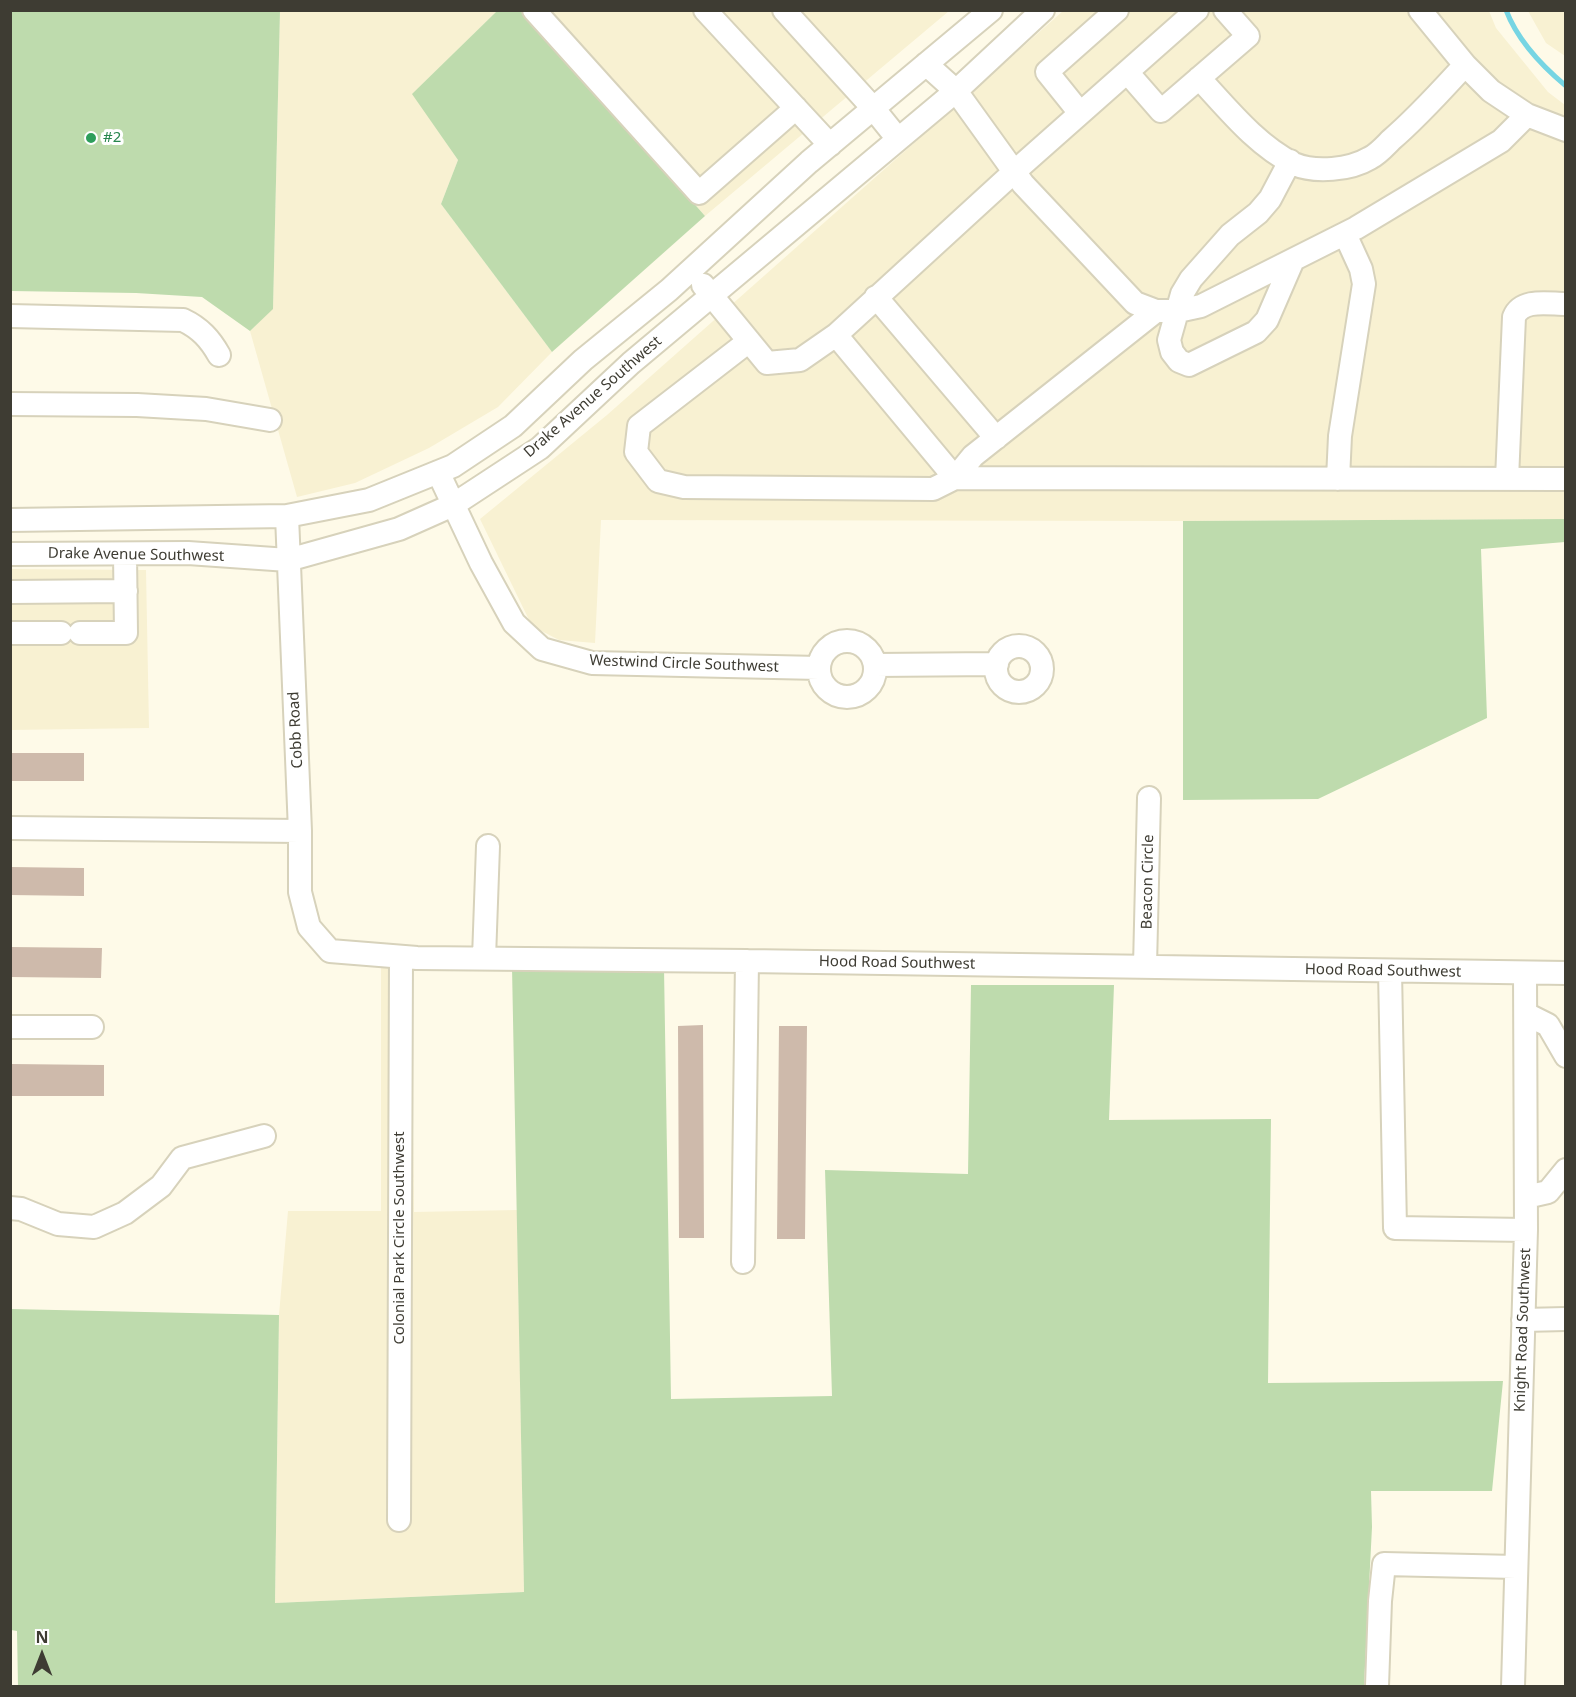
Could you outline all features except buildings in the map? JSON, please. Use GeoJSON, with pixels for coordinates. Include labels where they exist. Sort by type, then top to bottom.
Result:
{"type":"FeatureCollection","features":[{"type":"Feature","properties":{"kind":"street"},"geometry":{"type":"LineString","coordinates":[[534,10],[699,193],[796,108]]}},
{"type":"Feature","properties":{"kind":"street"},"geometry":{"type":"LineString","coordinates":[[705,10],[830,144]]}},
{"type":"Feature","properties":{"kind":"street"},"geometry":{"type":"LineString","coordinates":[[784,10],[898,139]]}},
{"type":"Feature","properties":{"kind":"street","name":"Drake Avenue Southwest"},"geometry":{"type":"LineString","coordinates":[[10,520],[287,516],[369,500],[453,466],[513,426],[584,360],[691,270],[830,144],[991,10]]}},
{"type":"Feature","properties":{"kind":"street"},"geometry":{"type":"LineString","coordinates":[[999,10],[1019,33]]}},
{"type":"Feature","properties":{"kind":"street","name":"Drake Avenue Southwest"},"geometry":{"type":"LineString","coordinates":[[10,554],[188,554],[288,560],[399,529],[453,505],[540,448],[631,363],[956,91],[1043,10]]}},
{"type":"Feature","properties":{"kind":"street"},"geometry":{"type":"LineString","coordinates":[[1080,113],[1047,72],[1117,10]]}},
{"type":"Feature","properties":{"kind":"street"},"geometry":{"type":"LineString","coordinates":[[691,270],[767,363],[801,360],[836,335],[1014,172],[1197,10]]}},
{"type":"Feature","properties":{"kind":"street"},"geometry":{"type":"LineString","coordinates":[[1420,10],[1465,65],[1491,91],[1527,115],[1566,130]]}},
{"type":"Feature","properties":{"kind":"street"},"geometry":{"type":"LineString","coordinates":[[1127,72],[1161,111],[1248,36],[1225,11]]}},
{"type":"Feature","properties":{"kind":"street"},"geometry":{"type":"LineString","coordinates":[[926,64],[956,91],[1023,184],[1086,253],[1136,303],[1167,311],[1201,306],[1344,234],[1501,141],[1527,115]]}},
{"type":"Feature","properties":{"kind":"street"},"geometry":{"type":"LineString","coordinates":[[1199,78],[1248,129],[1279,155],[1296,165],[1318,170],[1335,169],[1370,158],[1419,116],[1465,65]]}},
{"type":"Feature","properties":{"kind":"street"},"geometry":{"type":"LineString","coordinates":[[749,341],[639,426],[636,452],[658,480],[684,487],[933,489],[956,478],[974,456],[996,438],[1167,311],[1191,279],[1230,235],[1258,213],[1270,199],[1290,161]]}},
{"type":"Feature","properties":{"kind":"street"},"geometry":{"type":"LineString","coordinates":[[1338,479],[1340,436],[1364,284],[1361,269],[1344,234]]}},
{"type":"Feature","properties":{"kind":"street"},"geometry":{"type":"LineString","coordinates":[[1167,311],[1172,352],[1179,361],[1188,365],[1256,332],[1266,320],[1293,260]]}},
{"type":"Feature","properties":{"kind":"street"},"geometry":{"type":"LineString","coordinates":[[876,297],[996,438]]}},
{"type":"Feature","properties":{"kind":"street"},"geometry":{"type":"LineString","coordinates":[[1507,479],[1514,317],[1517,310],[1524,306],[1566,304]]}},
{"type":"Feature","properties":{"kind":"street"},"geometry":{"type":"LineString","coordinates":[[10,315],[183,320],[196,326],[212,343],[219,356]]}},
{"type":"Feature","properties":{"kind":"street"},"geometry":{"type":"LineString","coordinates":[[836,335],[956,478],[1566,479]]}},
{"type":"Feature","properties":{"kind":"street"},"geometry":{"type":"LineString","coordinates":[[10,404],[195,408],[270,420]]}},
{"type":"Feature","properties":{"kind":"street","name":"Westwind Circle Southwest"},"geometry":{"type":"LineString","coordinates":[[438,472],[481,563],[514,623],[542,649],[592,663],[819,668]]}},
{"type":"Feature","properties":{"kind":"street","name":"Cobb Road"},"geometry":{"type":"LineString","coordinates":[[287,516],[302,899]]}},
{"type":"Feature","properties":{"kind":"street"},"geometry":{"type":"LineString","coordinates":[[10,633],[126,633],[125,554]]}},
{"type":"Feature","properties":{"kind":"street"},"geometry":{"type":"LineString","coordinates":[[10,592],[126,591]]}},
{"type":"Feature","properties":{"kind":"street"},"geometry":{"type":"LineString","coordinates":[[850,641],[867,649],[875,665],[871,683],[857,695],[848,697],[831,692],[824,685],[819,668],[820,659],[832,645],[850,641]]}},
{"type":"Feature","properties":{"kind":"street"},"geometry":{"type":"LineString","coordinates":[[875,665],[998,664]]}},
{"type":"Feature","properties":{"kind":"street","name":"Beacon Circle"},"geometry":{"type":"LineString","coordinates":[[1146,966],[1149,798]]}},
{"type":"Feature","properties":{"kind":"street"},"geometry":{"type":"LineString","coordinates":[[10,828],[300,831]]}},
{"type":"Feature","properties":{"kind":"street"},"geometry":{"type":"LineString","coordinates":[[484,958],[488,846]]}},
{"type":"Feature","properties":{"kind":"street","name":"Hood Road Southwest"},"geometry":{"type":"LineString","coordinates":[[302,899],[309,927],[330,951],[402,957],[1566,973]]}},
{"type":"Feature","properties":{"kind":"street","name":"Colonial Park Circle Southwest"},"geometry":{"type":"LineString","coordinates":[[399,1520],[402,957]]}},
{"type":"Feature","properties":{"kind":"street"},"geometry":{"type":"LineString","coordinates":[[743,1262],[747,961]]}},
{"type":"Feature","properties":{"kind":"street"},"geometry":{"type":"LineString","coordinates":[[1389,971],[1395,1228],[1526,1230]]}},
{"type":"Feature","properties":{"kind":"street","name":"Knight Road Southwest"},"geometry":{"type":"LineString","coordinates":[[1513,1686],[1526,1230],[1525,973]]}},
{"type":"Feature","properties":{"kind":"street"},"geometry":{"type":"LineString","coordinates":[[1526,1014],[1548,1025],[1566,1056]]}},
{"type":"Feature","properties":{"kind":"street"},"geometry":{"type":"LineString","coordinates":[[10,1027],[92,1027]]}},
{"type":"Feature","properties":{"kind":"street"},"geometry":{"type":"LineString","coordinates":[[10,1208],[21,1209],[58,1224],[94,1227],[125,1213],[161,1186],[182,1158],[264,1136]]}},
{"type":"Feature","properties":{"kind":"street"},"geometry":{"type":"LineString","coordinates":[[1526,1197],[1548,1192],[1566,1170]]}},
{"type":"Feature","properties":{"kind":"street"},"geometry":{"type":"LineString","coordinates":[[1523,1320],[1566,1319]]}},
{"type":"Feature","properties":{"kind":"street"},"geometry":{"type":"LineString","coordinates":[[1377,1686],[1380,1601],[1384,1564],[1516,1567]]}},
{"type":"Feature","properties":{"kind":"shaded area"},"geometry":{"type":"Polygon","coordinates":[[[280,11],[497,11],[413,94],[458,160],[441,204],[552,352],[498,407],[429,448],[355,483],[297,497],[250,331],[273,308],[280,11]]]}},
{"type":"Feature","properties":{"kind":"shaded area"},"geometry":{"type":"Polygon","coordinates":[[[525,11],[949,11],[705,216],[525,11]]]}},
{"type":"Feature","properties":{"kind":"shaded area"},"geometry":{"type":"Polygon","coordinates":[[[1063,11],[1489,11],[1496,28],[1548,92],[1565,105],[1565,519],[601,520],[595,643],[559,640],[532,626],[480,519],[607,415],[1063,11]]]}},
{"type":"Feature","properties":{"kind":"shaded area"},"geometry":{"type":"Polygon","coordinates":[[[1528,11],[1565,11],[1565,56],[1546,43],[1528,11]]]}},
{"type":"Feature","properties":{"kind":"shaded area"},"geometry":{"type":"Polygon","coordinates":[[[10,569],[146,570],[149,728],[11,730],[10,569]]]}},
{"type":"Feature","properties":{"kind":"shaded area"},"geometry":{"type":"Polygon","coordinates":[[[381,965],[411,965],[414,1212],[517,1210],[524,1592],[275,1603],[279,1315],[288,1211],[381,1211],[381,965]]]}},
{"type":"Feature","properties":{"kind":"green space"},"geometry":{"type":"Polygon","coordinates":[[[10,11],[280,11],[273,309],[250,331],[202,297],[136,293],[11,291],[10,11]]]}},
{"type":"Feature","properties":{"kind":"green space"},"geometry":{"type":"Polygon","coordinates":[[[497,11],[525,11],[705,216],[552,352],[441,204],[458,160],[412,94],[497,11]]]}},
{"type":"Feature","properties":{"kind":"green space"},"geometry":{"type":"Polygon","coordinates":[[[1565,519],[1565,542],[1481,549],[1487,718],[1318,799],[1183,800],[1183,521],[1565,519]]]}},
{"type":"Feature","properties":{"kind":"green space"},"geometry":{"type":"Polygon","coordinates":[[[512,967],[664,968],[671,1399],[832,1396],[825,1170],[968,1174],[971,985],[1114,985],[1109,1120],[1271,1119],[1268,1383],[1503,1381],[1492,1491],[1371,1491],[1372,1527],[1364,1686],[18,1686],[17,1631],[11,1630],[11,1309],[279,1315],[275,1603],[524,1592],[512,967]]]}},
{"type":"Feature","properties":{"kind":"waterway"},"geometry":{"type":"LineString","coordinates":[[1506,10],[1531,51],[1566,86]]}},
{"type":"Feature","properties":{"kind":"place","name":"#2"},"geometry":{"type":"Point","coordinates":[91,138]}}]}
